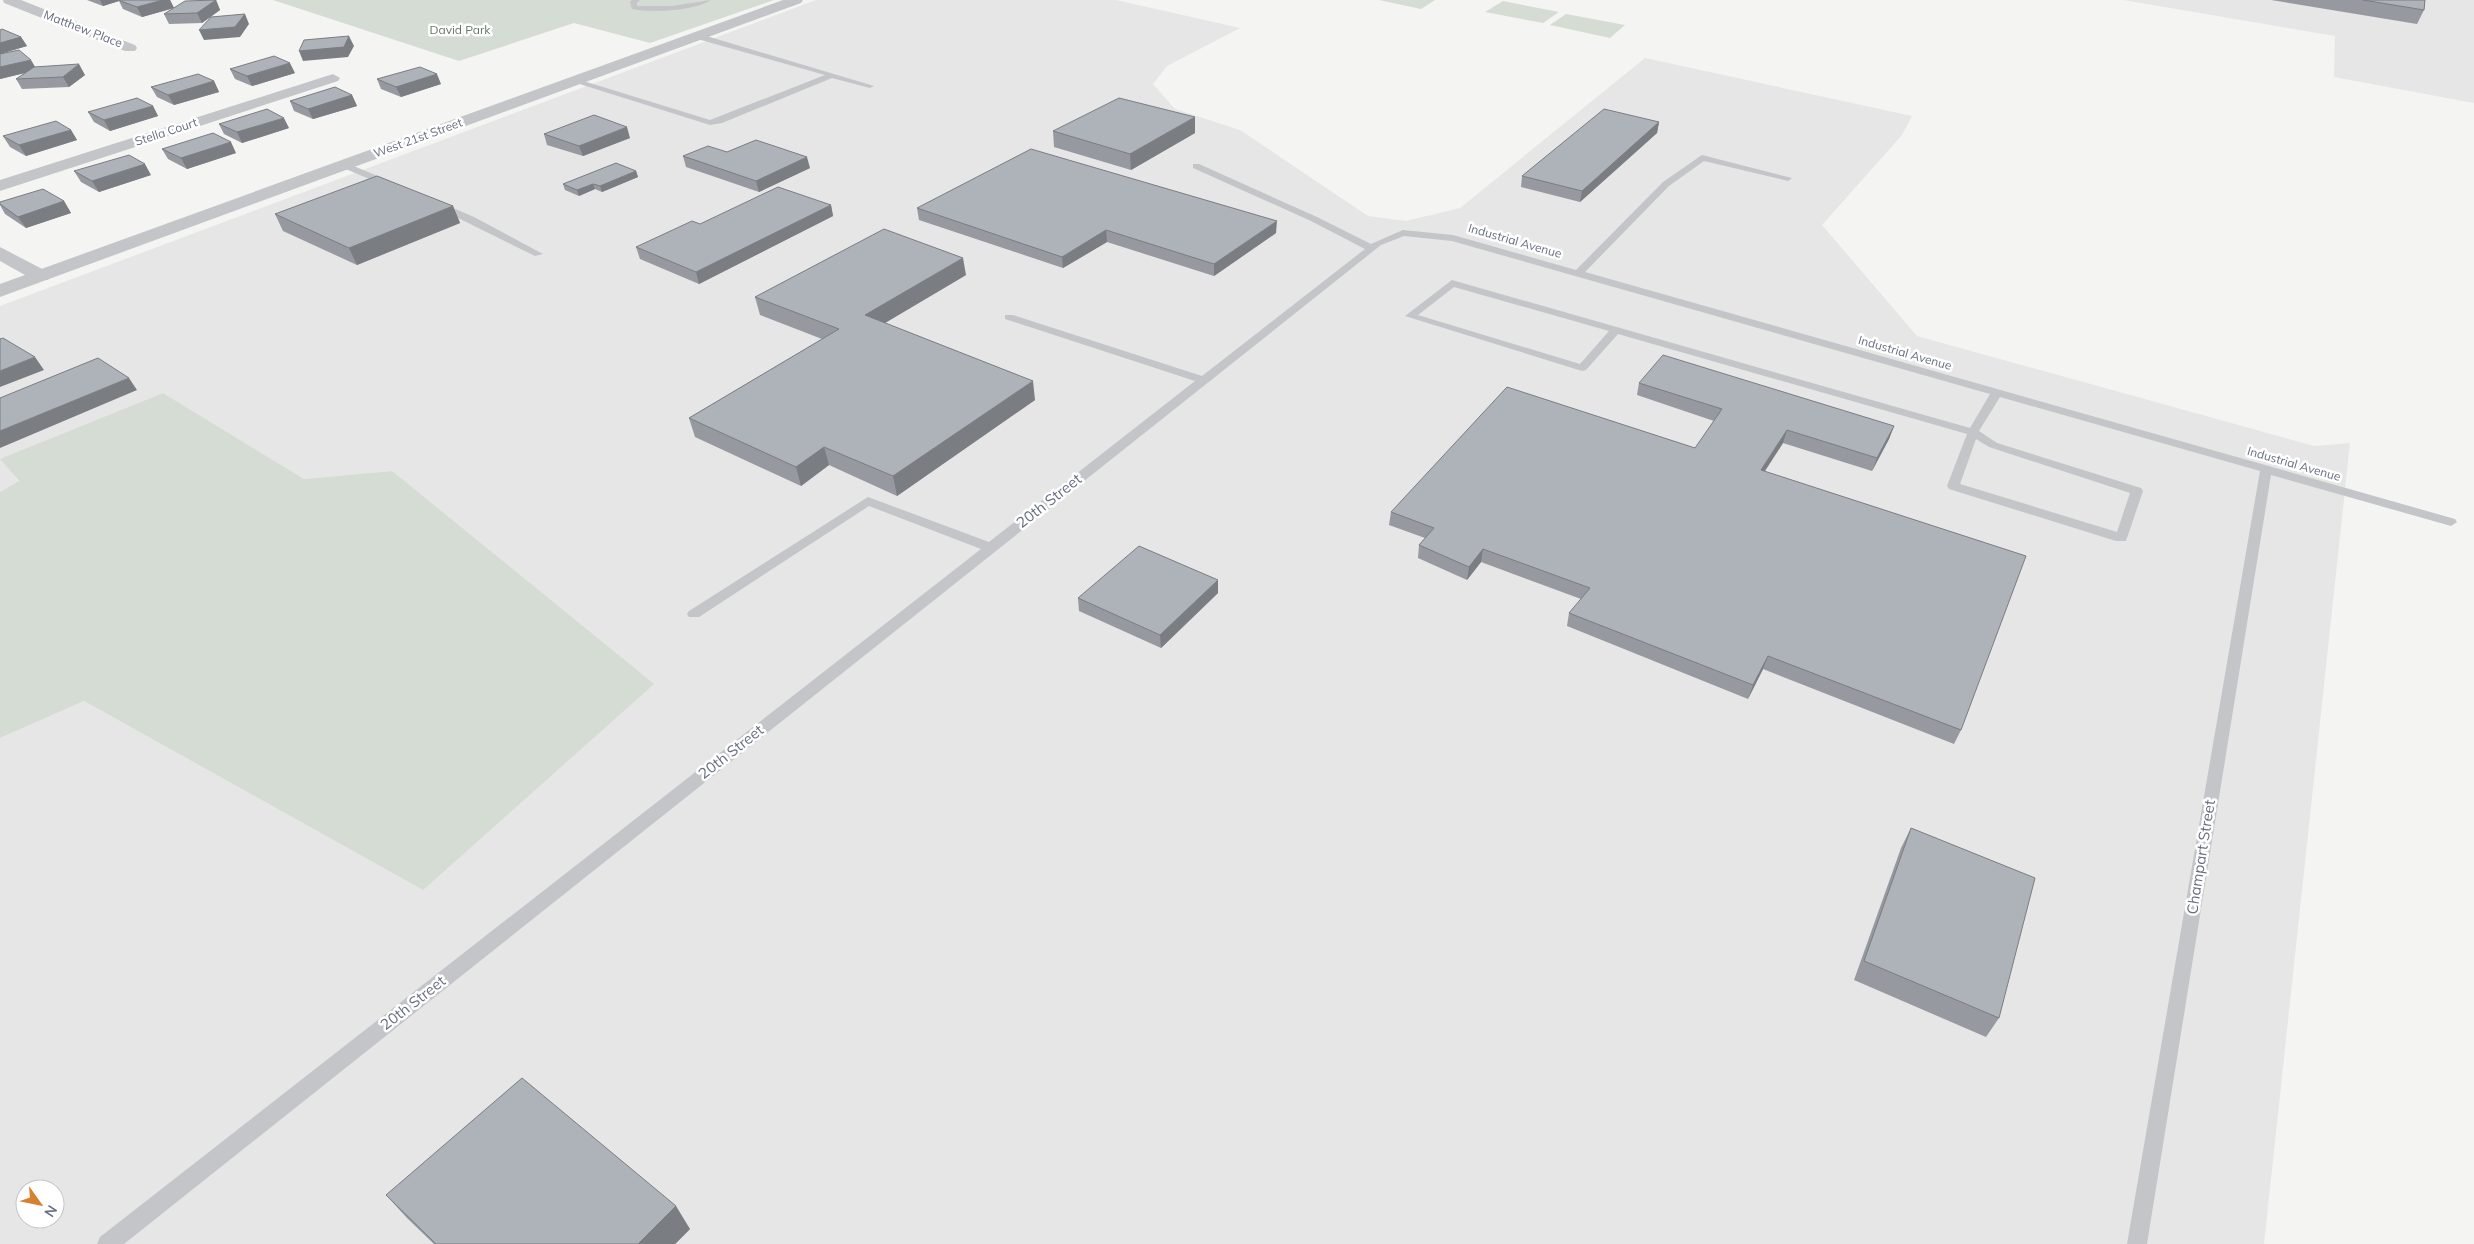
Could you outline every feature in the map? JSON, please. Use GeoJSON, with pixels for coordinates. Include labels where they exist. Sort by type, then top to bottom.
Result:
{"type":"FeatureCollection","features":[{"type":"Feature","properties":{"kind":"street","name":"Matthew Place"},"geometry":{"type":"LineString","coordinates":[[9,0],[130,48]]}},
{"type":"Feature","properties":{"kind":"street","name":"West 21st Street"},"geometry":{"type":"LineString","coordinates":[[0,291],[796,0]]}},
{"type":"Feature","properties":{"kind":"street","name":"Stella Court"},"geometry":{"type":"LineString","coordinates":[[0,186],[332,78]]}},
{"type":"Feature","properties":{"kind":"street"},"geometry":{"type":"LineString","coordinates":[[0,253],[41,276]]}},
{"type":"Feature","properties":{"kind":"lane"},"geometry":{"type":"LineString","coordinates":[[637,0],[633,2],[634,8],[652,10],[690,6],[708,0]]}},
{"type":"Feature","properties":{"kind":"lane"},"geometry":{"type":"LineString","coordinates":[[697,36],[870,86]]}},
{"type":"Feature","properties":{"kind":"lane"},"geometry":{"type":"LineString","coordinates":[[574,81],[710,123],[832,75]]}},
{"type":"Feature","properties":{"kind":"lane"},"geometry":{"type":"LineString","coordinates":[[1578,274],[1666,184],[1702,158],[1788,178]]}},
{"type":"Feature","properties":{"kind":"lane"},"geometry":{"type":"LineString","coordinates":[[344,165],[399,189]]}},
{"type":"Feature","properties":{"kind":"lane"},"geometry":{"type":"LineString","coordinates":[[1196,166],[1314,219],[1371,248]]}},
{"type":"Feature","properties":{"kind":"lane"},"geometry":{"type":"LineString","coordinates":[[430,202],[471,219],[538,254]]}},
{"type":"Feature","properties":{"kind":"lane","name":"Industrial Avenue"},"geometry":{"type":"LineString","coordinates":[[1356,260],[1378,243],[1403,233],[1453,238],[2451,522]]}},
{"type":"Feature","properties":{"kind":"lane","name":"20th Street"},"geometry":{"type":"LineString","coordinates":[[107,1244],[1356,260]]}},
{"type":"Feature","properties":{"kind":"lane"},"geometry":{"type":"LineString","coordinates":[[1616,330],[1582,368],[1410,316],[1452,283],[1973,432],[1993,445],[2137,491],[2121,538],[1953,486],[1973,432],[1998,393]]}},
{"type":"Feature","properties":{"kind":"lane"},"geometry":{"type":"LineString","coordinates":[[1009,317],[1204,380]]}},
{"type":"Feature","properties":{"kind":"lane","name":"Champart Street"},"geometry":{"type":"LineString","coordinates":[[2137,1244],[2266,470]]}},
{"type":"Feature","properties":{"kind":"lane"},"geometry":{"type":"LineString","coordinates":[[694,614],[868,501],[991,548]]}},
{"type":"Feature","properties":{"kind":"shaded area"},"geometry":{"type":"Polygon","coordinates":[[[816,0],[1116,0],[1240,28],[1167,66],[1153,84],[1175,109],[1240,130],[1368,216],[1406,221],[1460,208],[1645,58],[1912,116],[1902,135],[1822,225],[1917,336],[2314,446],[2350,443],[2264,1244],[0,1244],[0,738],[84,701],[423,890],[392,471],[304,479],[163,393],[1,459],[19,482],[0,492],[0,306],[816,0]]]}},
{"type":"Feature","properties":{"kind":"shaded area"},"geometry":{"type":"Polygon","coordinates":[[[2123,0],[2474,0],[2474,103],[2334,77],[2335,36],[2123,0]]]}},
{"type":"Feature","properties":{"kind":"green space","name":"David Park"},"geometry":{"type":"Polygon","coordinates":[[[273,0],[774,0],[650,43],[574,23],[459,61],[273,0]]]}},
{"type":"Feature","properties":{"kind":"green space"},"geometry":{"type":"Polygon","coordinates":[[[1379,0],[1435,0],[1421,9],[1379,0]]]}},
{"type":"Feature","properties":{"kind":"green space"},"geometry":{"type":"Polygon","coordinates":[[[1503,1],[1559,12],[1543,23],[1485,12],[1503,1]]]}},
{"type":"Feature","properties":{"kind":"green space"},"geometry":{"type":"Polygon","coordinates":[[[1566,14],[1625,25],[1610,38],[1550,25],[1566,14]]]}},
{"type":"Feature","properties":{"kind":"green space"},"geometry":{"type":"Polygon","coordinates":[[[163,393],[304,479],[392,471],[654,684],[423,890],[84,701],[0,738],[0,492],[19,481],[0,459],[163,393]]]}},
{"type":"Feature","properties":{"kind":"building"},"geometry":{"type":"Polygon","coordinates":[[[118,0],[163,0],[137,7],[118,0]]]}},
{"type":"Feature","properties":{"kind":"building"},"geometry":{"type":"Polygon","coordinates":[[[216,0],[197,13],[164,14],[185,1],[216,0]]]}},
{"type":"Feature","properties":{"kind":"building"},"geometry":{"type":"Polygon","coordinates":[[[2363,0],[2425,0],[2424,10],[2363,0]]]}},
{"type":"Feature","properties":{"kind":"building"},"geometry":{"type":"Polygon","coordinates":[[[245,14],[235,27],[199,30],[211,17],[245,14]]]}},
{"type":"Feature","properties":{"kind":"building"},"geometry":{"type":"Polygon","coordinates":[[[2,29],[21,37],[0,43],[0,30],[2,29]]]}},
{"type":"Feature","properties":{"kind":"building"},"geometry":{"type":"Polygon","coordinates":[[[349,36],[344,47],[299,51],[304,40],[349,36]]]}},
{"type":"Feature","properties":{"kind":"building"},"geometry":{"type":"Polygon","coordinates":[[[19,50],[31,60],[0,67],[0,54],[19,50]]]}},
{"type":"Feature","properties":{"kind":"building"},"geometry":{"type":"Polygon","coordinates":[[[274,56],[290,63],[247,76],[230,69],[274,56]]]}},
{"type":"Feature","properties":{"kind":"building"},"geometry":{"type":"Polygon","coordinates":[[[79,64],[63,77],[16,79],[34,67],[79,64]]]}},
{"type":"Feature","properties":{"kind":"building"},"geometry":{"type":"Polygon","coordinates":[[[420,67],[437,74],[396,87],[377,79],[420,67]]]}},
{"type":"Feature","properties":{"kind":"building"},"geometry":{"type":"Polygon","coordinates":[[[198,74],[214,81],[168,95],[151,87],[198,74]]]}},
{"type":"Feature","properties":{"kind":"building"},"geometry":{"type":"Polygon","coordinates":[[[335,87],[352,95],[308,109],[290,101],[335,87]]]}},
{"type":"Feature","properties":{"kind":"building"},"geometry":{"type":"Polygon","coordinates":[[[137,98],[153,106],[104,120],[88,112],[137,98]]]}},
{"type":"Feature","properties":{"kind":"building"},"geometry":{"type":"Polygon","coordinates":[[[1119,98],[1195,117],[1130,154],[1053,131],[1119,98]]]}},
{"type":"Feature","properties":{"kind":"building"},"geometry":{"type":"Polygon","coordinates":[[[267,109],[284,118],[237,132],[219,124],[267,109]]]}},
{"type":"Feature","properties":{"kind":"building"},"geometry":{"type":"Polygon","coordinates":[[[1604,109],[1659,122],[1582,191],[1522,176],[1604,109]]]}},
{"type":"Feature","properties":{"kind":"building"},"geometry":{"type":"Polygon","coordinates":[[[594,115],[627,127],[579,146],[544,134],[594,115]]]}},
{"type":"Feature","properties":{"kind":"building"},"geometry":{"type":"Polygon","coordinates":[[[56,121],[71,130],[19,145],[3,136],[56,121]]]}},
{"type":"Feature","properties":{"kind":"building"},"geometry":{"type":"Polygon","coordinates":[[[213,133],[231,142],[181,158],[162,149],[213,133]]]}},
{"type":"Feature","properties":{"kind":"building"},"geometry":{"type":"Polygon","coordinates":[[[756,140],[807,157],[756,181],[683,156],[708,146],[727,152],[756,140]]]}},
{"type":"Feature","properties":{"kind":"building"},"geometry":{"type":"Polygon","coordinates":[[[1031,149],[1277,221],[1214,264],[1106,230],[1062,257],[917,208],[1031,149]]]}},
{"type":"Feature","properties":{"kind":"building"},"geometry":{"type":"Polygon","coordinates":[[[129,155],[145,164],[92,181],[74,171],[129,155]]]}},
{"type":"Feature","properties":{"kind":"building"},"geometry":{"type":"Polygon","coordinates":[[[616,163],[636,171],[600,186],[593,184],[577,190],[563,184],[616,163]]]}},
{"type":"Feature","properties":{"kind":"building"},"geometry":{"type":"Polygon","coordinates":[[[377,176],[453,206],[349,248],[275,214],[377,176]]]}},
{"type":"Feature","properties":{"kind":"building"},"geometry":{"type":"Polygon","coordinates":[[[778,187],[831,205],[696,272],[636,247],[692,221],[700,224],[778,187]]]}},
{"type":"Feature","properties":{"kind":"building"},"geometry":{"type":"Polygon","coordinates":[[[43,189],[64,201],[18,217],[0,204],[0,202],[43,189]]]}},
{"type":"Feature","properties":{"kind":"building"},"geometry":{"type":"Polygon","coordinates":[[[884,229],[963,258],[865,315],[1033,381],[893,476],[824,447],[796,467],[689,418],[839,329],[755,297],[884,229]]]}},
{"type":"Feature","properties":{"kind":"building"},"geometry":{"type":"Polygon","coordinates":[[[3,338],[35,357],[0,371],[0,339],[3,338]]]}},
{"type":"Feature","properties":{"kind":"building"},"geometry":{"type":"Polygon","coordinates":[[[1663,355],[1894,426],[1877,458],[1787,430],[1761,470],[2026,556],[1961,730],[1768,656],[1753,685],[1569,613],[1590,588],[1483,549],[1469,567],[1419,545],[1434,528],[1391,512],[1507,387],[1695,448],[1722,409],[1639,383],[1663,355]]]}},
{"type":"Feature","properties":{"kind":"building"},"geometry":{"type":"Polygon","coordinates":[[[98,358],[129,378],[0,431],[0,398],[98,358]]]}},
{"type":"Feature","properties":{"kind":"building"},"geometry":{"type":"Polygon","coordinates":[[[1139,546],[1218,580],[1160,635],[1078,598],[1139,546]]]}},
{"type":"Feature","properties":{"kind":"building"},"geometry":{"type":"Polygon","coordinates":[[[1911,828],[2035,878],[1999,1018],[1864,961],[1911,828]]]}},
{"type":"Feature","properties":{"kind":"building"},"geometry":{"type":"Polygon","coordinates":[[[522,1078],[676,1206],[638,1244],[436,1244],[386,1195],[522,1078]]]}}]}
